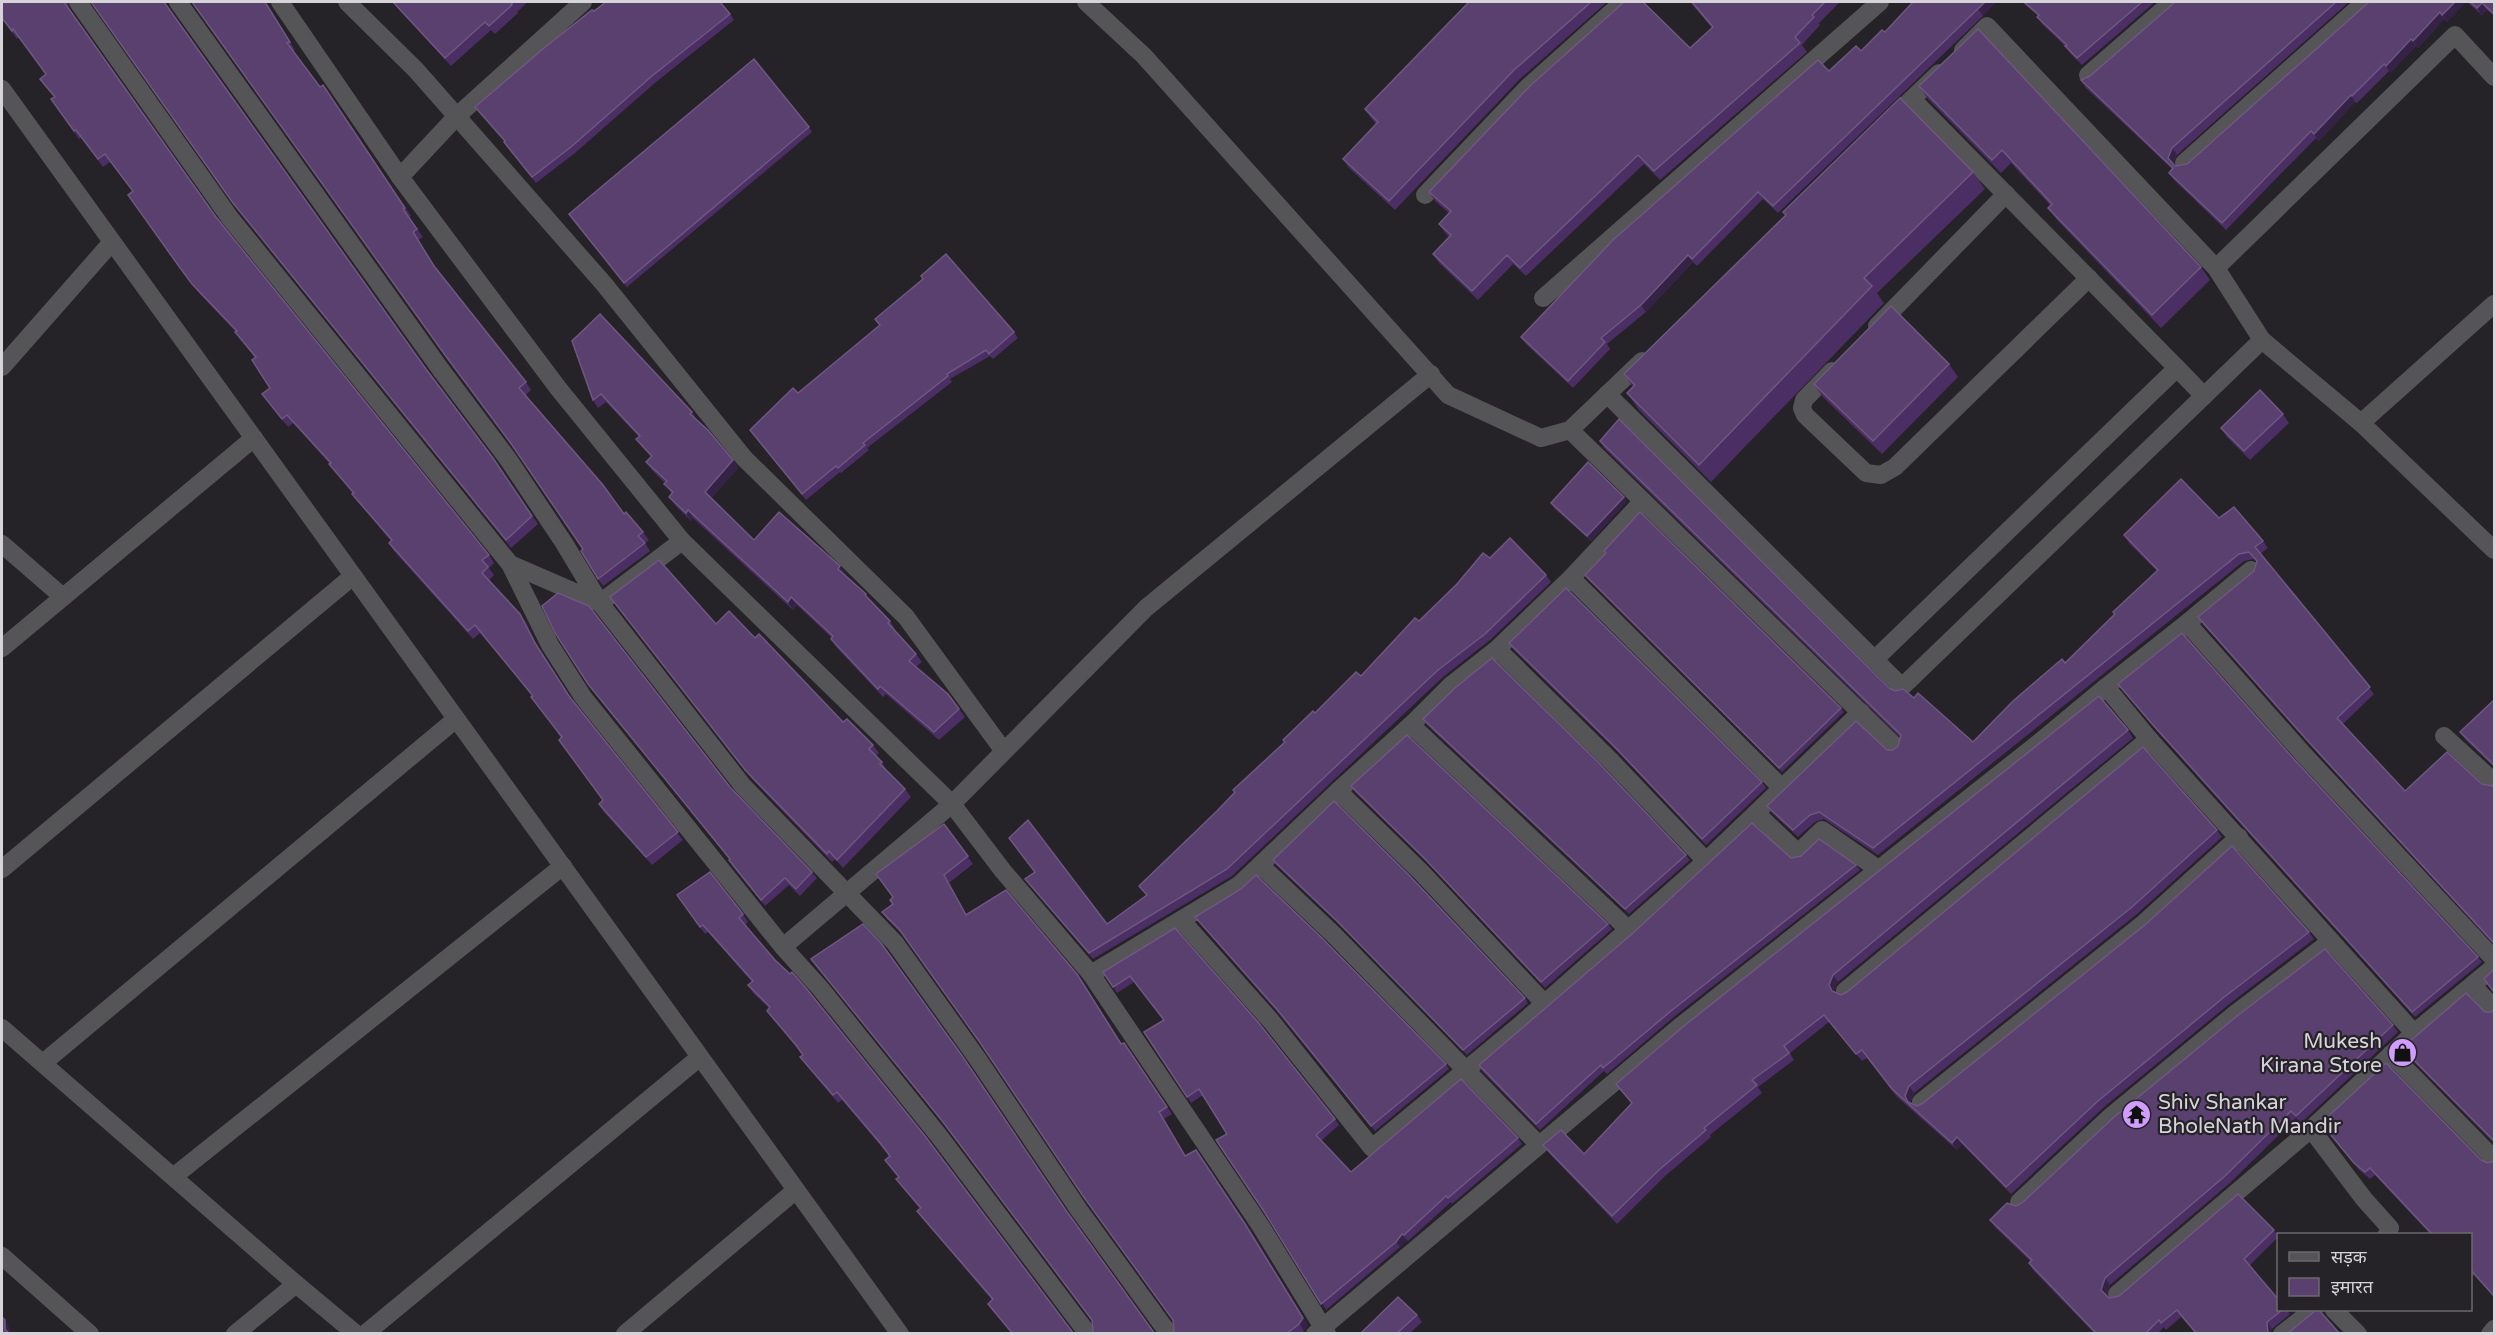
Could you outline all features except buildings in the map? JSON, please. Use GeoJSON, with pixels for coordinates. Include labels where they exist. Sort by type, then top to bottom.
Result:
{"type":"FeatureCollection","features":[{"type":"Feature","properties":{"kind":"street"},"geometry":{"type":"LineString","coordinates":[[78,2],[230,218],[510,564],[550,645],[583,697],[783,947],[820,988],[939,1136],[1088,1334]]}},
{"type":"Feature","properties":{"kind":"street"},"geometry":{"type":"LineString","coordinates":[[178,2],[441,370],[508,459],[564,543],[600,603],[743,786],[895,943],[977,1058],[1078,1210],[1169,1334]]}},
{"type":"Feature","properties":{"kind":"street"},"geometry":{"type":"LineString","coordinates":[[280,2],[400,177],[558,388],[682,541],[952,804],[1003,871],[1091,974],[1260,1225],[1321,1332],[1682,1025],[2251,570]]}},
{"type":"Feature","properties":{"kind":"street"},"geometry":{"type":"LineString","coordinates":[[347,2],[416,70],[604,284],[744,458],[906,617],[1003,750]]}},
{"type":"Feature","properties":{"kind":"street"},"geometry":{"type":"LineString","coordinates":[[400,177],[457,117],[583,2]]}},
{"type":"Feature","properties":{"kind":"street"},"geometry":{"type":"LineString","coordinates":[[1086,2],[1144,56],[1448,395],[1542,438],[1570,430],[1658,345]]}},
{"type":"Feature","properties":{"kind":"street"},"geometry":{"type":"LineString","coordinates":[[1425,195],[1528,87],[1623,2]]}},
{"type":"Feature","properties":{"kind":"street"},"geometry":{"type":"LineString","coordinates":[[1543,298],[1880,2]]}},
{"type":"Feature","properties":{"kind":"street"},"geometry":{"type":"LineString","coordinates":[[2088,75],[2172,2]]}},
{"type":"Feature","properties":{"kind":"street"},"geometry":{"type":"LineString","coordinates":[[2184,163],[2365,2]]}},
{"type":"Feature","properties":{"kind":"street"},"geometry":{"type":"LineString","coordinates":[[1879,132],[1987,26],[2216,268],[2262,340],[2361,423],[2494,550]]}},
{"type":"Feature","properties":{"kind":"street"},"geometry":{"type":"LineString","coordinates":[[2216,268],[2455,35],[2494,77]]}},
{"type":"Feature","properties":{"kind":"street"},"geometry":{"type":"LineString","coordinates":[[2,89],[8,112],[112,242],[796,1190],[892,1331]]}},
{"type":"Feature","properties":{"kind":"street"},"geometry":{"type":"LineString","coordinates":[[1912,99],[2204,396]]}},
{"type":"Feature","properties":{"kind":"street"},"geometry":{"type":"LineString","coordinates":[[1860,342],[2006,194]]}},
{"type":"Feature","properties":{"kind":"street"},"geometry":{"type":"LineString","coordinates":[[2,367],[112,242]]}},
{"type":"Feature","properties":{"kind":"street"},"geometry":{"type":"LineString","coordinates":[[1844,359],[1804,400],[1802,408],[1805,415],[1866,473],[1881,475],[1895,466],[2089,278]]}},
{"type":"Feature","properties":{"kind":"street"},"geometry":{"type":"LineString","coordinates":[[2361,423],[2494,304]]}},
{"type":"Feature","properties":{"kind":"street"},"geometry":{"type":"LineString","coordinates":[[1607,394],[1902,687],[2262,340]]}},
{"type":"Feature","properties":{"kind":"street"},"geometry":{"type":"LineString","coordinates":[[1874,660],[2177,368]]}},
{"type":"Feature","properties":{"kind":"street"},"geometry":{"type":"LineString","coordinates":[[783,947],[952,804],[1146,608],[1431,374]]}},
{"type":"Feature","properties":{"kind":"street"},"geometry":{"type":"LineString","coordinates":[[1570,430],[1895,746]]}},
{"type":"Feature","properties":{"kind":"street"},"geometry":{"type":"LineString","coordinates":[[2,648],[254,438]]}},
{"type":"Feature","properties":{"kind":"street"},"geometry":{"type":"LineString","coordinates":[[1091,974],[1239,885],[1451,685],[1497,649],[1571,578],[1642,501]]}},
{"type":"Feature","properties":{"kind":"street"},"geometry":{"type":"LineString","coordinates":[[600,603],[682,541]]}},
{"type":"Feature","properties":{"kind":"street"},"geometry":{"type":"LineString","coordinates":[[2,544],[63,597]]}},
{"type":"Feature","properties":{"kind":"street"},"geometry":{"type":"LineString","coordinates":[[510,564],[600,603]]}},
{"type":"Feature","properties":{"kind":"street"},"geometry":{"type":"LineString","coordinates":[[2,869],[353,576]]}},
{"type":"Feature","properties":{"kind":"street"},"geometry":{"type":"LineString","coordinates":[[1571,578],[1782,788]]}},
{"type":"Feature","properties":{"kind":"street"},"geometry":{"type":"LineString","coordinates":[[2187,623],[2304,755],[2494,959]]}},
{"type":"Feature","properties":{"kind":"street"},"geometry":{"type":"LineString","coordinates":[[1497,649],[1610,760],[1706,861]]}},
{"type":"Feature","properties":{"kind":"street"},"geometry":{"type":"LineString","coordinates":[[2106,687],[2149,739],[2414,1033]]}},
{"type":"Feature","properties":{"kind":"street"},"geometry":{"type":"LineString","coordinates":[[1182,921],[1271,1020],[1372,1148],[1629,930],[1706,861],[1861,712]]}},
{"type":"Feature","properties":{"kind":"street"},"geometry":{"type":"LineString","coordinates":[[43,1063],[456,719]]}},
{"type":"Feature","properties":{"kind":"street"},"geometry":{"type":"LineString","coordinates":[[1411,725],[1629,930]]}},
{"type":"Feature","properties":{"kind":"street"},"geometry":{"type":"LineString","coordinates":[[2444,736],[2494,782]]}},
{"type":"Feature","properties":{"kind":"street"},"geometry":{"type":"LineString","coordinates":[[1845,991],[2149,739]]}},
{"type":"Feature","properties":{"kind":"street"},"geometry":{"type":"LineString","coordinates":[[1338,791],[1421,872],[1544,1003]]}},
{"type":"Feature","properties":{"kind":"street"},"geometry":{"type":"LineString","coordinates":[[1756,813],[1798,854],[1821,830],[1878,869]]}},
{"type":"Feature","properties":{"kind":"street"},"geometry":{"type":"LineString","coordinates":[[1921,1102],[2144,923],[2239,837]]}},
{"type":"Feature","properties":{"kind":"street"},"geometry":{"type":"LineString","coordinates":[[1260,865],[1333,934],[1539,1145]]}},
{"type":"Feature","properties":{"kind":"street"},"geometry":{"type":"LineString","coordinates":[[173,1177],[563,866]]}},
{"type":"Feature","properties":{"kind":"street"},"geometry":{"type":"LineString","coordinates":[[2019,1202],[2110,1117],[2235,1014],[2331,941]]}},
{"type":"Feature","properties":{"kind":"street"},"geometry":{"type":"LineString","coordinates":[[2117,1294],[2311,1129],[2414,1033],[2494,967]]}},
{"type":"Feature","properties":{"kind":"street"},"geometry":{"type":"LineString","coordinates":[[2473,986],[2494,1008]]}},
{"type":"Feature","properties":{"kind":"street"},"geometry":{"type":"LineString","coordinates":[[2,1028],[356,1334]]}},
{"type":"Feature","properties":{"kind":"street"},"geometry":{"type":"LineString","coordinates":[[2391,1054],[2494,1159]]}},
{"type":"Feature","properties":{"kind":"street"},"geometry":{"type":"LineString","coordinates":[[365,1334],[700,1058]]}},
{"type":"Feature","properties":{"kind":"street"},"geometry":{"type":"LineString","coordinates":[[2311,1129],[2364,1199],[2390,1228],[2388,1233]]}},
{"type":"Feature","properties":{"kind":"street"},"geometry":{"type":"LineString","coordinates":[[625,1334],[796,1190]]}},
{"type":"Feature","properties":{"kind":"street"},"geometry":{"type":"LineString","coordinates":[[2,1256],[90,1334]]}},
{"type":"Feature","properties":{"kind":"street"},"geometry":{"type":"LineString","coordinates":[[235,1334],[296,1284]]}},
{"type":"Feature","properties":{"kind":"street"},"geometry":{"type":"LineString","coordinates":[[2282,1334],[2312,1311]]}},
{"type":"Feature","properties":{"kind":"street"},"geometry":{"type":"LineString","coordinates":[[2335,1311],[2358,1334]]}},
{"type":"Feature","properties":{"kind":"street"},"geometry":{"type":"LineString","coordinates":[[2490,1334],[2494,1329]]}},
{"type":"Feature","properties":{"kind":"place","name":"Mukesh Kirana Store"},"geometry":{"type":"Point","coordinates":[2403,1053]}},
{"type":"Feature","properties":{"kind":"place","name":"Shiv Shankar BholeNath Mandir"},"geometry":{"type":"Point","coordinates":[2137,1114]}}]}
